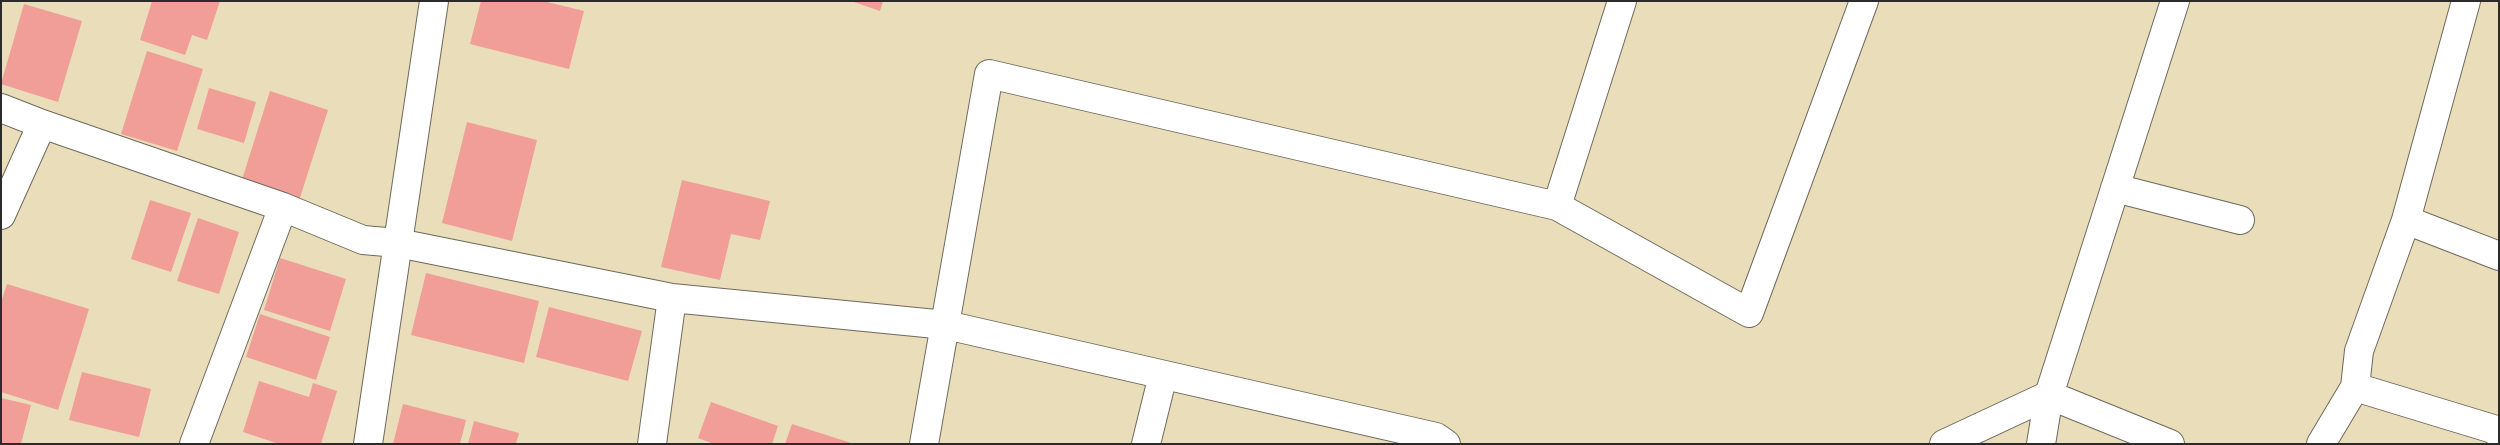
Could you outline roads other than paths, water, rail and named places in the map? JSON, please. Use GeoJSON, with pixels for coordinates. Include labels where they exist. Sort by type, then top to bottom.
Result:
{"type":"FeatureCollection","features":[{"type":"Feature","properties":{"kind":"street"},"geometry":{"type":"LineString","coordinates":[[368,444],[434,1]]}},
{"type":"Feature","properties":{"kind":"street"},"geometry":{"type":"LineString","coordinates":[[1557,206],[1622,1]]}},
{"type":"Feature","properties":{"kind":"street"},"geometry":{"type":"LineString","coordinates":[[924,444],[989,74],[1557,206],[1749,313],[1864,1]]}},
{"type":"Feature","properties":{"kind":"street"},"geometry":{"type":"LineString","coordinates":[[2040,444],[2049,396],[2175,1]]}},
{"type":"Feature","properties":{"kind":"street"},"geometry":{"type":"LineString","coordinates":[[2321,444],[2355,387],[2359,351],[2406,220],[2466,1]]}},
{"type":"Feature","properties":{"kind":"street"},"geometry":{"type":"LineString","coordinates":[[1,108],[42,124],[283,207],[363,240],[398,244],[672,298],[946,325],[1436,437],[1446,444]]}},
{"type":"Feature","properties":{"kind":"street"},"geometry":{"type":"LineString","coordinates":[[1,215],[42,124]]}},
{"type":"Feature","properties":{"kind":"street"},"geometry":{"type":"LineString","coordinates":[[2115,188],[2240,220]]}},
{"type":"Feature","properties":{"kind":"street"},"geometry":{"type":"LineString","coordinates":[[194,444],[283,207]]}},
{"type":"Feature","properties":{"kind":"street"},"geometry":{"type":"LineString","coordinates":[[2406,220],[2499,256]]}},
{"type":"Feature","properties":{"kind":"street"},"geometry":{"type":"LineString","coordinates":[[652,444],[672,298]]}},
{"type":"Feature","properties":{"kind":"street"},"geometry":{"type":"LineString","coordinates":[[1146,444],[1163,374]]}},
{"type":"Feature","properties":{"kind":"street"},"geometry":{"type":"LineString","coordinates":[[2355,387],[2493,429],[2499,434]]}},
{"type":"Feature","properties":{"kind":"street"},"geometry":{"type":"LineString","coordinates":[[1944,444],[2049,396],[2170,444]]}}]}
